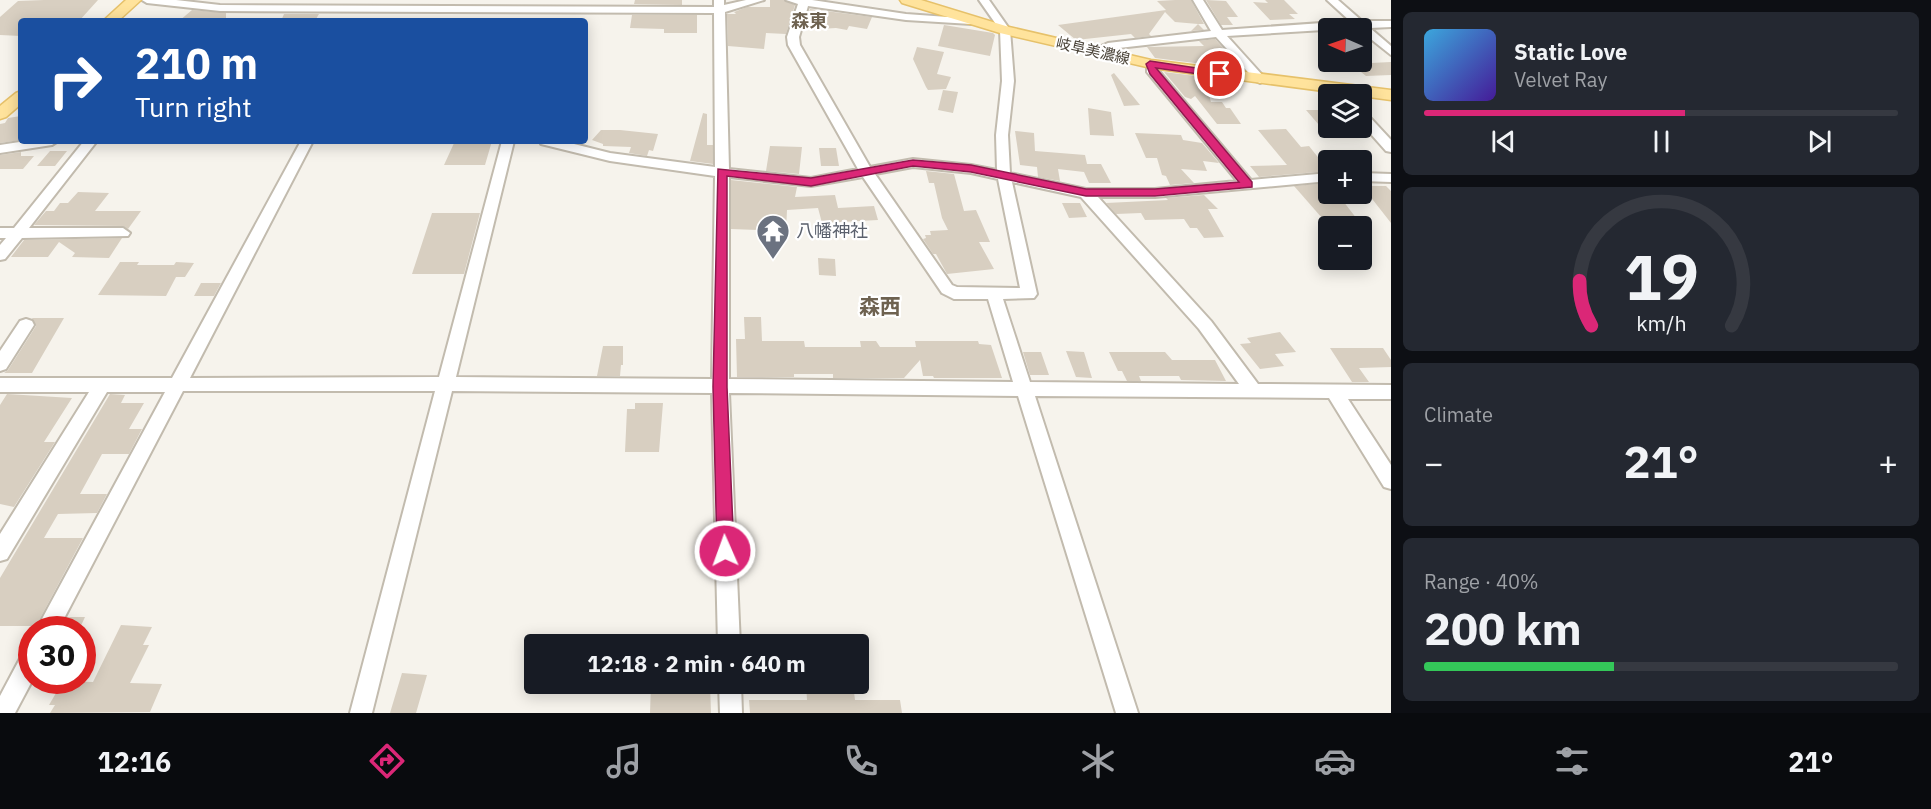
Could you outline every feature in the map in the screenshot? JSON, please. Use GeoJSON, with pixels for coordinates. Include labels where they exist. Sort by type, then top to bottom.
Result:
{"type":"FeatureCollection","features":[{"type":"Feature","properties":{"kind":"main road"},"geometry":{"type":"LineString","coordinates":[[113,18],[134,0]]}},
{"type":"Feature","properties":{"kind":"main road","name":"岐阜美濃線"},"geometry":{"type":"LineString","coordinates":[[907,0],[1005,30],[1150,64],[1318,88]]}},
{"type":"Feature","properties":{"kind":"main road","name":"岐阜美濃線"},"geometry":{"type":"LineString","coordinates":[[1372,94],[1391,95]]}},
{"type":"Feature","properties":{"kind":"main road"},"geometry":{"type":"LineString","coordinates":[[0,114],[18,99]]}},
{"type":"Feature","properties":{"kind":"street"},"geometry":{"type":"LineString","coordinates":[[147,0],[224,4],[376,5],[540,10],[718,5],[759,0]]}},
{"type":"Feature","properties":{"kind":"street"},"geometry":{"type":"LineString","coordinates":[[791,0],[906,17],[971,21]]}},
{"type":"Feature","properties":{"kind":"street"},"geometry":{"type":"LineString","coordinates":[[805,1],[793,37],[794,45],[867,173],[947,289],[954,293],[1029,294],[1004,177],[1002,135],[1008,81],[1005,30],[984,0]]}},
{"type":"Feature","properties":{"kind":"street"},"geometry":{"type":"LineString","coordinates":[[1198,0],[1218,33],[1260,79]]}},
{"type":"Feature","properties":{"kind":"street"},"geometry":{"type":"LineString","coordinates":[[1332,0],[1352,18]]}},
{"type":"Feature","properties":{"kind":"street"},"geometry":{"type":"LineString","coordinates":[[212,18],[224,4]]}},
{"type":"Feature","properties":{"kind":"street"},"geometry":{"type":"LineString","coordinates":[[718,5],[722,172],[720,387],[729,634]]}},
{"type":"Feature","properties":{"kind":"street"},"geometry":{"type":"LineString","coordinates":[[1372,24],[1391,24]]}},
{"type":"Feature","properties":{"kind":"street"},"geometry":{"type":"LineString","coordinates":[[1096,51],[1108,46],[1218,33],[1318,27]]}},
{"type":"Feature","properties":{"kind":"street"},"geometry":{"type":"LineString","coordinates":[[1372,35],[1391,52]]}},
{"type":"Feature","properties":{"kind":"street"},"geometry":{"type":"LineString","coordinates":[[1150,64],[1153,72],[1248,185]]}},
{"type":"Feature","properties":{"kind":"street"},"geometry":{"type":"LineString","coordinates":[[1372,127],[1391,148]]}},
{"type":"Feature","properties":{"kind":"street"},"geometry":{"type":"LineString","coordinates":[[0,149],[25,144]]}},
{"type":"Feature","properties":{"kind":"street"},"geometry":{"type":"LineString","coordinates":[[0,255],[89,144]]}},
{"type":"Feature","properties":{"kind":"street"},"geometry":{"type":"LineString","coordinates":[[55,616],[305,144]]}},
{"type":"Feature","properties":{"kind":"street"},"geometry":{"type":"LineString","coordinates":[[361,713],[507,144]]}},
{"type":"Feature","properties":{"kind":"street"},"geometry":{"type":"LineString","coordinates":[[558,144],[610,157],[811,182],[913,163],[971,169],[1086,193],[1155,193],[1318,178]]}},
{"type":"Feature","properties":{"kind":"street"},"geometry":{"type":"LineString","coordinates":[[1372,177],[1391,178]]}},
{"type":"Feature","properties":{"kind":"street"},"geometry":{"type":"LineString","coordinates":[[1086,193],[1205,325],[1253,390]]}},
{"type":"Feature","properties":{"kind":"street"},"geometry":{"type":"LineString","coordinates":[[0,232],[123,233]]}},
{"type":"Feature","properties":{"kind":"street"},"geometry":{"type":"LineString","coordinates":[[994,294],[1128,713]]}},
{"type":"Feature","properties":{"kind":"street"},"geometry":{"type":"LineString","coordinates":[[0,364],[26,326]]}},
{"type":"Feature","properties":{"kind":"street"},"geometry":{"type":"LineString","coordinates":[[2,387],[446,384],[1391,392]]}},
{"type":"Feature","properties":{"kind":"street"},"geometry":{"type":"LineString","coordinates":[[0,552],[102,385]]}},
{"type":"Feature","properties":{"kind":"street"},"geometry":{"type":"LineString","coordinates":[[1335,392],[1391,481]]}},
{"type":"Feature","properties":{"kind":"street"},"geometry":{"type":"LineString","coordinates":[[3,713],[18,685]]}},
{"type":"Feature","properties":{"kind":"street"},"geometry":{"type":"LineString","coordinates":[[730,694],[731,713]]}},
{"type":"Feature","properties":{"kind":"building"},"geometry":{"type":"Polygon","coordinates":[[[98,0],[82,18],[18,18],[18,36],[0,35],[0,17],[18,1],[98,0]]]}},
{"type":"Feature","properties":{"kind":"building"},"geometry":{"type":"Polygon","coordinates":[[[635,0],[682,0],[682,5],[634,4],[635,0]]]}},
{"type":"Feature","properties":{"kind":"building"},"geometry":{"type":"Polygon","coordinates":[[[770,0],[784,0],[795,5],[786,34],[766,33],[764,49],[728,46],[727,14],[736,14],[734,12],[747,7],[770,7],[770,0]]]}},
{"type":"Feature","properties":{"kind":"building"},"geometry":{"type":"Polygon","coordinates":[[[1191,0],[1204,24],[1175,22],[1165,12],[1149,34],[1151,36],[1135,38],[1131,34],[1076,40],[1058,25],[1166,10],[1157,1],[1191,0]]]}},
{"type":"Feature","properties":{"kind":"building"},"geometry":{"type":"Polygon","coordinates":[[[1206,0],[1226,1],[1238,17],[1227,17],[1233,25],[1221,25],[1206,0]]]}},
{"type":"Feature","properties":{"kind":"building"},"geometry":{"type":"Polygon","coordinates":[[[1265,0],[1284,0],[1298,14],[1289,14],[1295,19],[1270,20],[1253,2],[1268,3],[1265,0]]]}},
{"type":"Feature","properties":{"kind":"building"},"geometry":{"type":"Polygon","coordinates":[[[810,9],[872,17],[867,29],[849,26],[847,30],[836,28],[803,30],[810,9]]]}},
{"type":"Feature","properties":{"kind":"building"},"geometry":{"type":"Polygon","coordinates":[[[192,10],[226,13],[226,18],[183,18],[192,10]]]}},
{"type":"Feature","properties":{"kind":"building"},"geometry":{"type":"Polygon","coordinates":[[[284,14],[319,14],[317,18],[282,18],[284,14]]]}},
{"type":"Feature","properties":{"kind":"building"},"geometry":{"type":"Polygon","coordinates":[[[632,15],[697,15],[697,33],[664,33],[664,29],[630,28],[632,15]]]}},
{"type":"Feature","properties":{"kind":"building"},"geometry":{"type":"Polygon","coordinates":[[[1198,24],[1204,30],[1191,31],[1198,24]]]}},
{"type":"Feature","properties":{"kind":"building"},"geometry":{"type":"Polygon","coordinates":[[[944,25],[993,33],[995,35],[990,56],[938,46],[944,25]]]}},
{"type":"Feature","properties":{"kind":"building"},"geometry":{"type":"Polygon","coordinates":[[[1215,39],[1242,69],[1155,58],[1147,47],[1204,46],[1199,41],[1215,39]]]}},
{"type":"Feature","properties":{"kind":"building"},"geometry":{"type":"Polygon","coordinates":[[[917,47],[944,52],[937,74],[951,77],[946,89],[928,90],[913,59],[917,47]]]}},
{"type":"Feature","properties":{"kind":"building"},"geometry":{"type":"Polygon","coordinates":[[[1391,62],[1391,75],[1366,76],[1361,72],[1372,72],[1372,63],[1391,62]]]}},
{"type":"Feature","properties":{"kind":"building"},"geometry":{"type":"Polygon","coordinates":[[[1164,72],[1204,77],[1211,102],[1222,102],[1226,108],[1230,108],[1241,124],[1217,124],[1195,96],[1191,99],[1185,97],[1164,72]]]}},
{"type":"Feature","properties":{"kind":"building"},"geometry":{"type":"Polygon","coordinates":[[[1114,73],[1140,105],[1124,106],[1111,75],[1114,73]]]}},
{"type":"Feature","properties":{"kind":"building"},"geometry":{"type":"Polygon","coordinates":[[[943,90],[958,92],[953,113],[938,110],[943,90]]]}},
{"type":"Feature","properties":{"kind":"building"},"geometry":{"type":"Polygon","coordinates":[[[1088,108],[1111,112],[1114,136],[1090,135],[1088,108]]]}},
{"type":"Feature","properties":{"kind":"building"},"geometry":{"type":"Polygon","coordinates":[[[1306,110],[1318,110],[1318,124],[1306,110]]]}},
{"type":"Feature","properties":{"kind":"building"},"geometry":{"type":"Polygon","coordinates":[[[703,113],[707,114],[707,145],[713,145],[713,164],[690,161],[703,113]]]}},
{"type":"Feature","properties":{"kind":"building"},"geometry":{"type":"Polygon","coordinates":[[[18,116],[18,140],[0,143],[0,124],[5,123],[8,118],[18,116]]]}},
{"type":"Feature","properties":{"kind":"building"},"geometry":{"type":"Polygon","coordinates":[[[1286,129],[1301,147],[1309,146],[1318,157],[1318,172],[1259,177],[1250,166],[1287,165],[1258,130],[1286,129]]]}},
{"type":"Feature","properties":{"kind":"building"},"geometry":{"type":"Polygon","coordinates":[[[601,130],[658,134],[653,151],[649,150],[647,156],[629,153],[631,147],[603,146],[592,140],[601,130]]]}},
{"type":"Feature","properties":{"kind":"building"},"geometry":{"type":"Polygon","coordinates":[[[1015,131],[1034,133],[1035,151],[1085,155],[1087,164],[1101,164],[1111,183],[1089,183],[1084,172],[1058,169],[1060,181],[1038,177],[1037,167],[1020,165],[1015,131]]]}},
{"type":"Feature","properties":{"kind":"building"},"geometry":{"type":"Polygon","coordinates":[[[1135,133],[1181,135],[1183,140],[1202,143],[1219,163],[1203,161],[1207,171],[1181,169],[1194,183],[1170,185],[1166,176],[1162,175],[1157,158],[1146,158],[1135,133]]]}},
{"type":"Feature","properties":{"kind":"building"},"geometry":{"type":"Polygon","coordinates":[[[454,144],[491,144],[485,165],[444,165],[454,144]]]}},
{"type":"Feature","properties":{"kind":"building"},"geometry":{"type":"Polygon","coordinates":[[[770,146],[802,147],[799,174],[766,171],[770,146]]]}},
{"type":"Feature","properties":{"kind":"building"},"geometry":{"type":"Polygon","coordinates":[[[819,148],[836,148],[839,166],[821,166],[819,148]]]}},
{"type":"Feature","properties":{"kind":"building"},"geometry":{"type":"Polygon","coordinates":[[[50,151],[67,151],[55,166],[37,166],[50,151]]]}},
{"type":"Feature","properties":{"kind":"building"},"geometry":{"type":"Polygon","coordinates":[[[21,152],[21,156],[34,156],[23,169],[0,169],[0,155],[21,152]]]}},
{"type":"Feature","properties":{"kind":"building"},"geometry":{"type":"Polygon","coordinates":[[[926,171],[954,174],[964,211],[976,210],[990,242],[979,242],[994,269],[947,274],[936,254],[933,254],[923,239],[926,238],[925,235],[931,235],[930,231],[948,230],[942,218],[934,183],[929,183],[926,171]]]}},
{"type":"Feature","properties":{"kind":"building"},"geometry":{"type":"Polygon","coordinates":[[[731,180],[797,187],[795,197],[835,195],[838,208],[874,206],[878,220],[822,223],[818,208],[787,210],[786,231],[731,229],[731,180]]]}},
{"type":"Feature","properties":{"kind":"building"},"geometry":{"type":"Polygon","coordinates":[[[1318,184],[1318,204],[1345,204],[1355,216],[1320,216],[1294,186],[1318,184]]]}},
{"type":"Feature","properties":{"kind":"building"},"geometry":{"type":"Polygon","coordinates":[[[1372,186],[1386,186],[1391,191],[1391,223],[1372,199],[1372,186]]]}},
{"type":"Feature","properties":{"kind":"building"},"geometry":{"type":"Polygon","coordinates":[[[78,192],[109,193],[95,211],[141,211],[128,229],[123,226],[34,225],[46,211],[54,211],[60,203],[68,203],[78,192]]]}},
{"type":"Feature","properties":{"kind":"building"},"geometry":{"type":"Polygon","coordinates":[[[1204,195],[1218,209],[1208,209],[1224,237],[1204,238],[1197,228],[1190,228],[1184,219],[1145,220],[1141,213],[1116,214],[1106,203],[1168,200],[1166,198],[1204,195]]]}},
{"type":"Feature","properties":{"kind":"building"},"geometry":{"type":"Polygon","coordinates":[[[1062,203],[1080,203],[1087,217],[1069,218],[1062,203]]]}},
{"type":"Feature","properties":{"kind":"building"},"geometry":{"type":"Polygon","coordinates":[[[432,213],[480,213],[464,274],[412,274],[432,213]]]}},
{"type":"Feature","properties":{"kind":"building"},"geometry":{"type":"Polygon","coordinates":[[[122,238],[109,258],[72,257],[75,253],[59,242],[48,257],[11,257],[24,240],[122,238]]]}},
{"type":"Feature","properties":{"kind":"building"},"geometry":{"type":"Polygon","coordinates":[[[818,258],[835,259],[836,276],[819,275],[818,258]]]}},
{"type":"Feature","properties":{"kind":"building"},"geometry":{"type":"Polygon","coordinates":[[[120,262],[139,262],[137,265],[194,263],[185,277],[176,277],[166,296],[98,295],[120,262]]]}},
{"type":"Feature","properties":{"kind":"building"},"geometry":{"type":"Polygon","coordinates":[[[201,283],[221,283],[214,296],[194,296],[201,283]]]}},
{"type":"Feature","properties":{"kind":"building"},"geometry":{"type":"Polygon","coordinates":[[[744,317],[761,317],[762,341],[804,341],[805,347],[861,347],[860,341],[876,341],[880,347],[916,347],[915,341],[978,341],[979,344],[991,345],[1002,378],[923,376],[920,360],[904,378],[833,378],[833,374],[737,377],[736,339],[745,339],[744,317]]]}},
{"type":"Feature","properties":{"kind":"building"},"geometry":{"type":"Polygon","coordinates":[[[32,318],[64,318],[32,373],[4,373],[36,326],[32,318]]]}},
{"type":"Feature","properties":{"kind":"building"},"geometry":{"type":"Polygon","coordinates":[[[1280,332],[1296,352],[1275,354],[1284,366],[1260,369],[1240,344],[1251,343],[1247,338],[1280,332]]]}},
{"type":"Feature","properties":{"kind":"building"},"geometry":{"type":"Polygon","coordinates":[[[603,346],[623,346],[623,365],[621,365],[620,376],[597,376],[603,346]]]}},
{"type":"Feature","properties":{"kind":"building"},"geometry":{"type":"Polygon","coordinates":[[[1330,348],[1383,348],[1391,360],[1391,367],[1359,368],[1369,382],[1352,382],[1330,348]]]}},
{"type":"Feature","properties":{"kind":"building"},"geometry":{"type":"Polygon","coordinates":[[[1066,351],[1084,352],[1092,378],[1076,377],[1066,351]]]}},
{"type":"Feature","properties":{"kind":"building"},"geometry":{"type":"Polygon","coordinates":[[[1023,352],[1041,352],[1049,375],[1030,375],[1023,352]]]}},
{"type":"Feature","properties":{"kind":"building"},"geometry":{"type":"Polygon","coordinates":[[[1109,352],[1165,352],[1172,360],[1215,360],[1226,381],[1181,380],[1179,376],[1139,376],[1141,381],[1127,381],[1122,371],[1118,371],[1109,352]]]}},
{"type":"Feature","properties":{"kind":"building"},"geometry":{"type":"Polygon","coordinates":[[[7,394],[72,398],[44,442],[55,442],[14,507],[0,504],[0,405],[7,394]]]}},
{"type":"Feature","properties":{"kind":"building"},"geometry":{"type":"Polygon","coordinates":[[[110,394],[125,395],[121,403],[144,403],[129,429],[142,429],[129,454],[102,454],[80,494],[107,494],[97,513],[58,514],[44,538],[83,538],[41,616],[18,616],[18,626],[0,626],[0,578],[110,394]]]}},
{"type":"Feature","properties":{"kind":"building"},"geometry":{"type":"Polygon","coordinates":[[[635,403],[663,403],[659,452],[625,452],[627,409],[635,409],[635,403]]]}},
{"type":"Feature","properties":{"kind":"building"},"geometry":{"type":"Polygon","coordinates":[[[121,625],[152,627],[143,645],[149,645],[130,683],[162,684],[150,712],[50,713],[55,705],[49,705],[55,694],[96,694],[96,676],[121,625]]]}},
{"type":"Feature","properties":{"kind":"building"},"geometry":{"type":"Polygon","coordinates":[[[402,673],[427,675],[416,713],[390,713],[402,673]]]}},
{"type":"Feature","properties":{"kind":"building"},"geometry":{"type":"Polygon","coordinates":[[[651,694],[710,694],[711,713],[650,713],[651,694]]]}},
{"type":"Feature","properties":{"kind":"building"},"geometry":{"type":"Polygon","coordinates":[[[807,694],[854,694],[855,700],[900,700],[902,713],[750,713],[749,700],[807,700],[807,694]]]}},
{"type":"Feature","properties":{"kind":"place","name":"八幡神社"},"geometry":{"type":"Point","coordinates":[773,260]}},
{"type":"Feature","properties":{"kind":"district","name":"森東"},"geometry":{"type":"Point","coordinates":[809,21]}},
{"type":"Feature","properties":{"kind":"district","name":"森西"},"geometry":{"type":"Point","coordinates":[880,307]}},
{"type":"Feature","properties":{"kind":"route"},"geometry":{"type":"LineString","coordinates":[[725,551],[720,387],[722,172],[811,182],[913,163],[971,169],[1086,193],[1155,193],[1248,185],[1153,72],[1150,64],[1220,74]]}}]}
